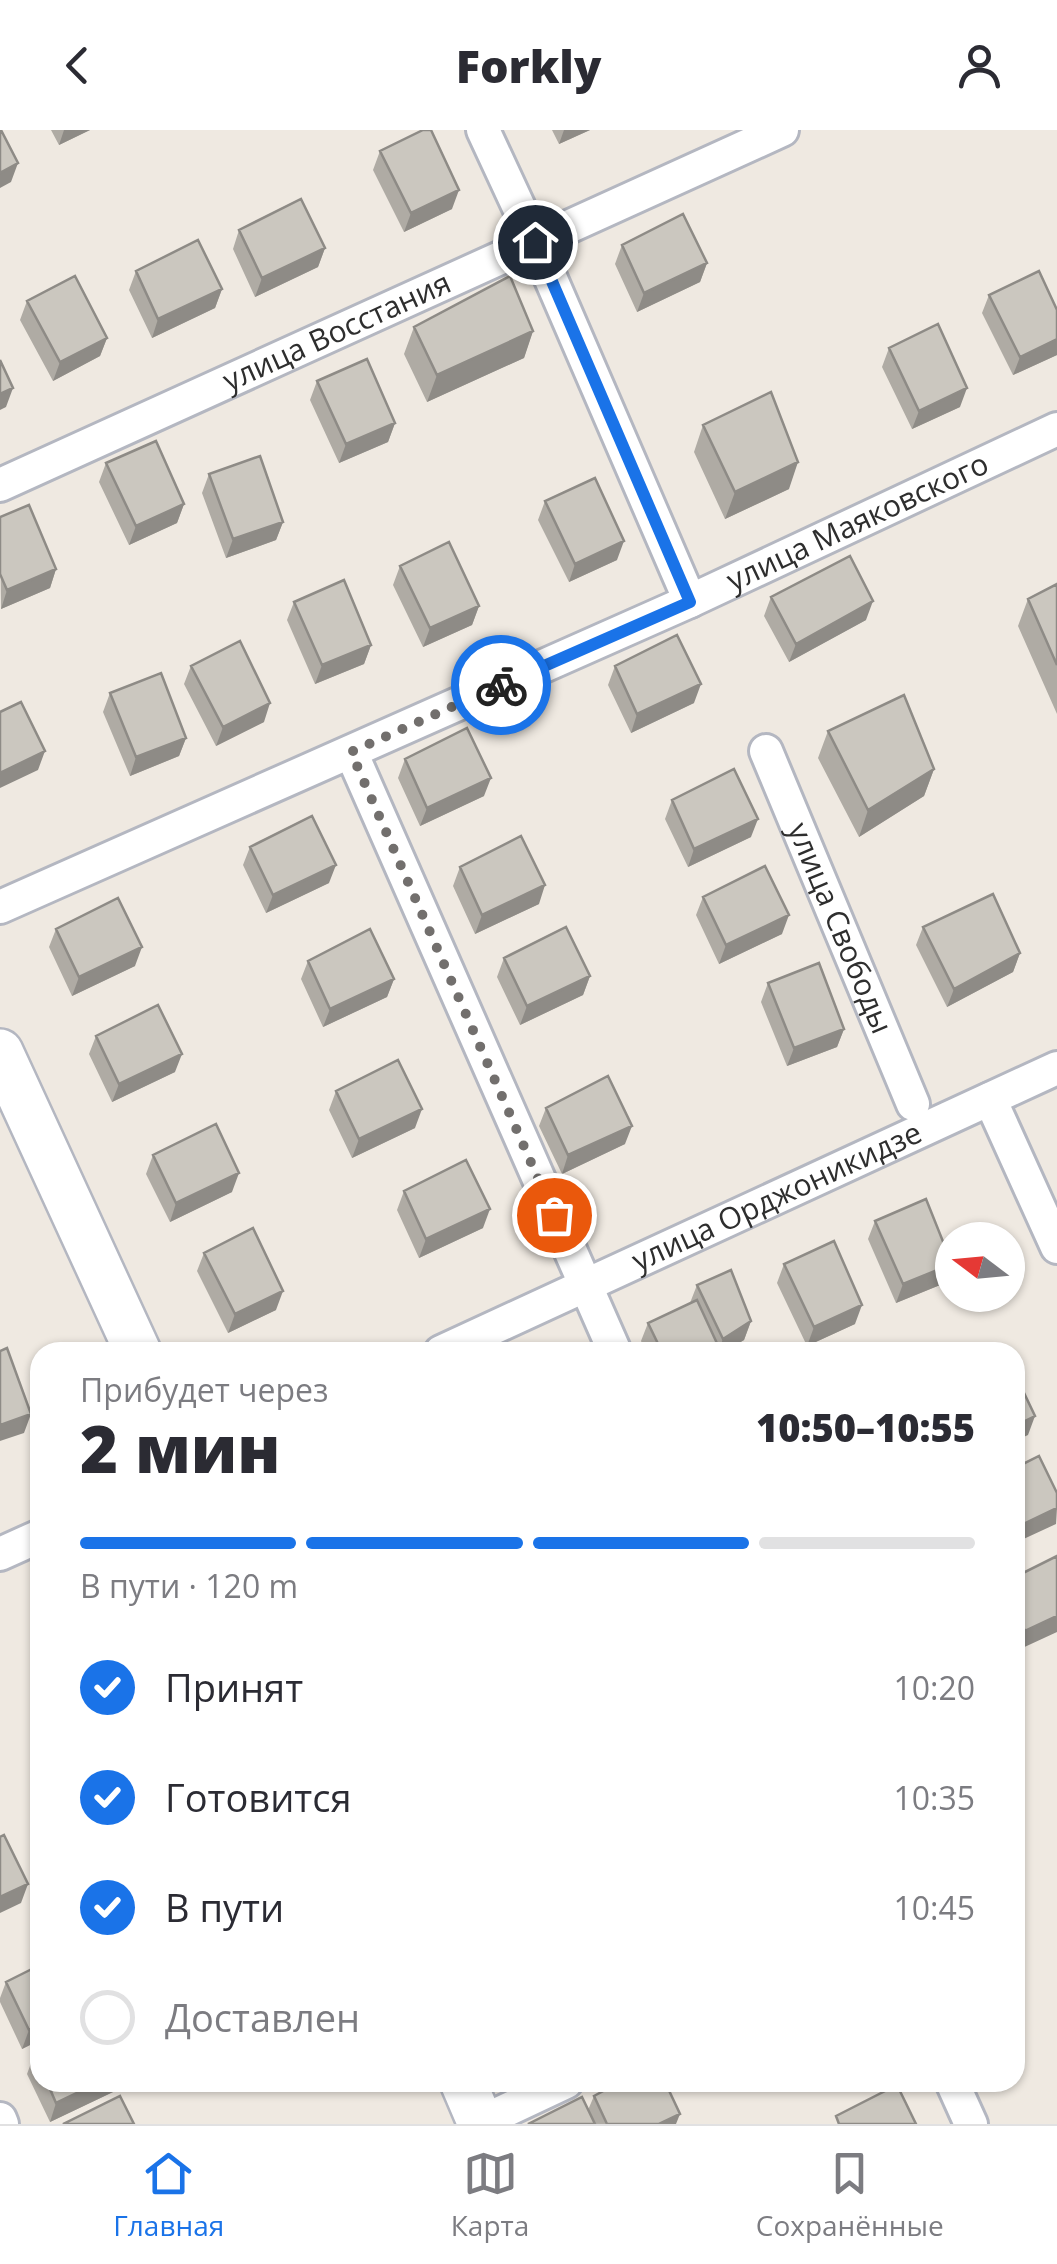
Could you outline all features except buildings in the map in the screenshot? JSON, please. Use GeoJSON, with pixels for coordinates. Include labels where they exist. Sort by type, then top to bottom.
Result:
{"type":"FeatureCollection","features":[{"type":"Feature","properties":{"kind":"street"},"geometry":{"type":"LineString","coordinates":[[483,130],[690,602]]}},
{"type":"Feature","properties":{"kind":"street","name":"улица Восстания"},"geometry":{"type":"LineString","coordinates":[[0,485],[782,130]]}},
{"type":"Feature","properties":{"kind":"street","name":"улица Маяковского"},"geometry":{"type":"LineString","coordinates":[[0,908],[690,602],[1057,429]]}},
{"type":"Feature","properties":{"kind":"street"},"geometry":{"type":"LineString","coordinates":[[351,752],[611,1342]]}},
{"type":"Feature","properties":{"kind":"street","name":"улица Свободы"},"geometry":{"type":"LineString","coordinates":[[766,752],[914,1104]]}},
{"type":"Feature","properties":{"kind":"street"},"geometry":{"type":"LineString","coordinates":[[0,1052],[133,1342]]}},
{"type":"Feature","properties":{"kind":"street","name":"улица Орджоникидзе"},"geometry":{"type":"LineString","coordinates":[[463,1342],[1057,1068]]}},
{"type":"Feature","properties":{"kind":"street"},"geometry":{"type":"LineString","coordinates":[[990,1099],[1057,1247]]}},
{"type":"Feature","properties":{"kind":"street"},"geometry":{"type":"LineString","coordinates":[[0,1554],[30,1540]]}},
{"type":"Feature","properties":{"kind":"street"},"geometry":{"type":"LineString","coordinates":[[475,2113],[537,2092]]}},
{"type":"Feature","properties":{"kind":"street"},"geometry":{"type":"LineString","coordinates":[[957,2092],[971,2124]]}},
{"type":"Feature","properties":{"kind":"way so far"},"geometry":{"type":"LineString","coordinates":[[501,685],[351,752],[554,1215]]}},
{"type":"Feature","properties":{"kind":"route"},"geometry":{"type":"LineString","coordinates":[[501,685],[690,602],[535,242]]}}]}
